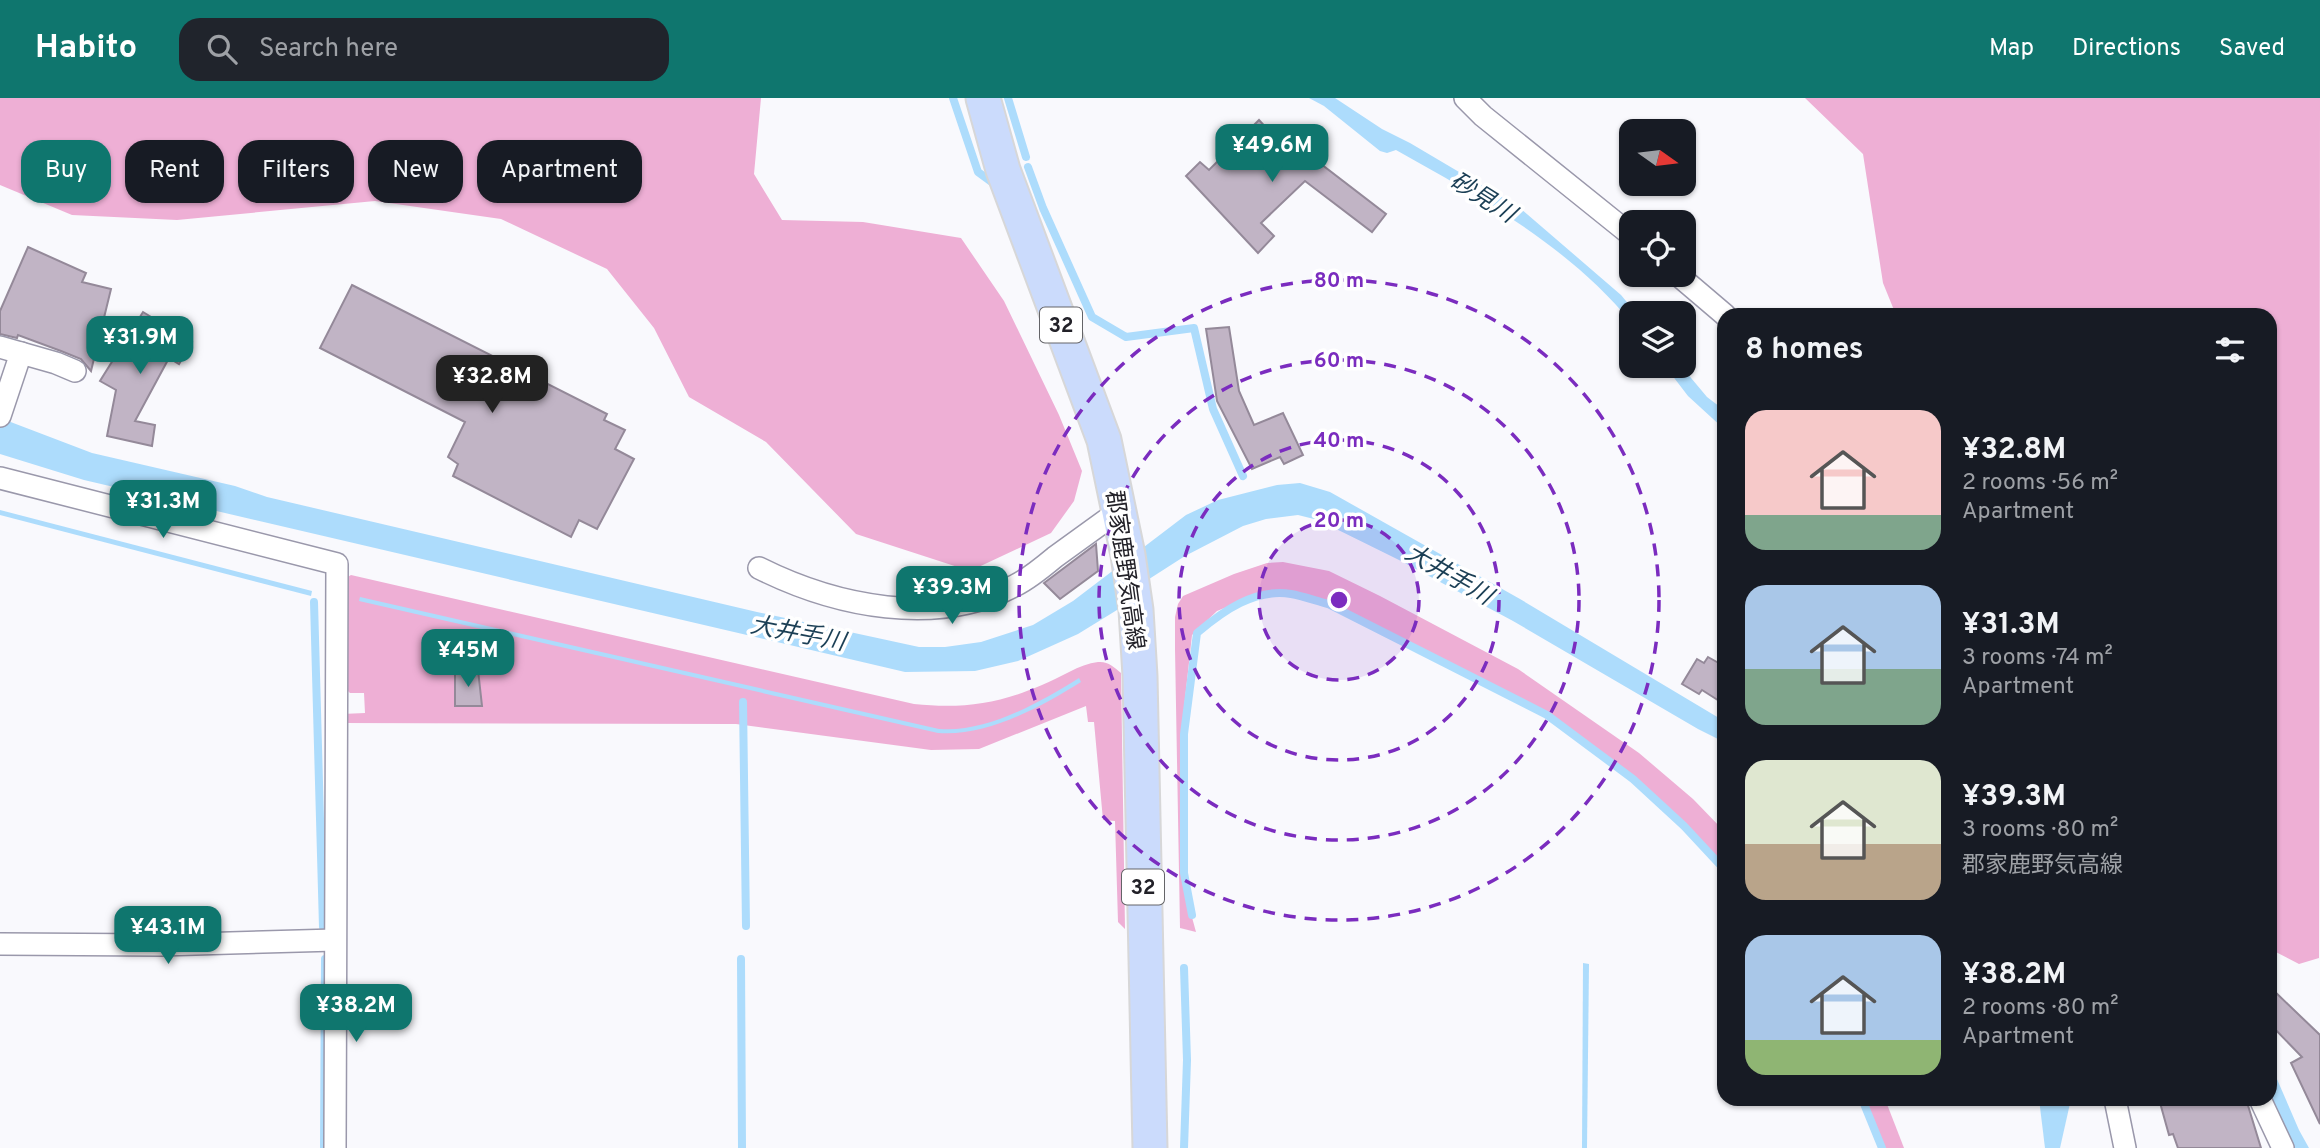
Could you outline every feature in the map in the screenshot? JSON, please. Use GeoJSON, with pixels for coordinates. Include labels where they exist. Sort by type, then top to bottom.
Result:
{"type":"FeatureCollection","features":[{"type":"Feature","properties":{"kind":"main road","name":"郡家鹿野気高線"},"geometry":{"type":"LineString","coordinates":[[983,98],[1003,170],[1104,440],[1128,555],[1136,610],[1140,676],[1150,1148]]}},
{"type":"Feature","properties":{"kind":"street"},"geometry":{"type":"LineString","coordinates":[[1465,98],[1483,116],[1619,224]]}},
{"type":"Feature","properties":{"kind":"street"},"geometry":{"type":"LineString","coordinates":[[1692,287],[1717,308]]}},
{"type":"Feature","properties":{"kind":"street"},"geometry":{"type":"LineString","coordinates":[[0,347],[75,371]]}},
{"type":"Feature","properties":{"kind":"street"},"geometry":{"type":"LineString","coordinates":[[0,416],[21,353]]}},
{"type":"Feature","properties":{"kind":"street"},"geometry":{"type":"LineString","coordinates":[[0,478],[337,564],[335,1148]]}},
{"type":"Feature","properties":{"kind":"street"},"geometry":{"type":"LineString","coordinates":[[759,568],[824,594],[901,608],[939,607],[995,595],[1018,584],[1120,510]]}},
{"type":"Feature","properties":{"kind":"street"},"geometry":{"type":"LineString","coordinates":[[0,944],[161,945],[335,940]]}},
{"type":"Feature","properties":{"kind":"street"},"geometry":{"type":"LineString","coordinates":[[2116,1106],[2125,1148]]}},
{"type":"Feature","properties":{"kind":"street"},"geometry":{"type":"LineString","coordinates":[[2263,1106],[2283,1148]]}},
{"type":"Feature","properties":{"kind":"shaded area"},"geometry":{"type":"Polygon","coordinates":[[[0,98],[761,98],[754,174],[782,220],[863,222],[961,238],[1004,301],[1059,415],[1082,471],[1074,501],[1051,533],[970,571],[856,534],[766,442],[689,397],[654,328],[607,269],[501,219],[389,203],[463,203],[463,140],[368,140],[368,202],[177,220],[72,215],[43,203],[111,203],[111,140],[21,140],[21,194],[0,185],[0,98]]]}},
{"type":"Feature","properties":{"kind":"shaded area"},"geometry":{"type":"Polygon","coordinates":[[[1805,98],[2320,98],[2319,958],[2299,964],[2277,953],[2277,308],[1893,308],[1883,283],[1863,154],[1805,98]]]}},
{"type":"Feature","properties":{"kind":"shaded area"},"geometry":{"type":"Polygon","coordinates":[[[1283,562],[1329,571],[1518,669],[1639,753],[1693,799],[1717,824],[1717,860],[1633,778],[1548,715],[1327,602],[1288,591],[1267,591],[1217,611],[1192,635],[1181,736],[1183,875],[1196,932],[1180,928],[1175,649],[1175,617],[1178,604],[1183,596],[1267,563],[1283,562]]]}},
{"type":"Feature","properties":{"kind":"shaded area"},"geometry":{"type":"Polygon","coordinates":[[[351,575],[914,704],[948,706],[995,701],[1049,682],[1084,665],[1108,663],[1121,673],[1125,929],[1118,922],[1115,821],[1103,820],[1094,722],[1088,722],[1086,706],[979,749],[931,750],[736,724],[342,723],[342,714],[365,713],[364,693],[350,693],[339,682],[346,578],[351,575]]]}},
{"type":"Feature","properties":{"kind":"shaded area"},"geometry":{"type":"Polygon","coordinates":[[[1867,1106],[1888,1106],[1904,1148],[1884,1148],[1867,1106]]]}},
{"type":"Feature","properties":{"kind":"water","name":"砂見川"},"geometry":{"type":"Polygon","coordinates":[[[1309,98],[1335,98],[1382,129],[1520,208],[1626,301],[1619,301],[1619,309],[1580,270],[1521,225],[1396,150],[1387,153],[1380,151],[1324,106],[1309,98]]]}},
{"type":"Feature","properties":{"kind":"water"},"geometry":{"type":"Polygon","coordinates":[[[1674,378],[1691,378],[1717,405],[1717,423],[1688,396],[1674,378]]]}},
{"type":"Feature","properties":{"kind":"water","name":"大井手川"},"geometry":{"type":"Polygon","coordinates":[[[8,421],[92,453],[235,486],[267,497],[757,612],[919,647],[981,642],[1033,625],[1073,601],[1186,515],[1218,500],[1277,485],[1300,483],[1330,492],[1520,599],[1717,717],[1717,738],[1513,621],[1399,560],[1318,520],[1298,515],[1266,519],[1243,526],[1185,556],[1146,581],[1117,610],[1078,634],[1018,661],[975,671],[905,672],[84,480],[0,454],[0,422],[8,421]]]}},
{"type":"Feature","properties":{"kind":"water"},"geometry":{"type":"Polygon","coordinates":[[[0,510],[312,591],[311,596],[0,515],[0,510]]]}},
{"type":"Feature","properties":{"kind":"water"},"geometry":{"type":"Polygon","coordinates":[[[360,597],[939,729],[957,729],[993,721],[1030,706],[1079,678],[1081,682],[1031,710],[994,725],[956,733],[938,733],[359,601],[360,597]]]}},
{"type":"Feature","properties":{"kind":"water"},"geometry":{"type":"Polygon","coordinates":[[[1583,963],[1589,964],[1587,1148],[1582,1148],[1583,963]]]}},
{"type":"Feature","properties":{"kind":"water"},"geometry":{"type":"Polygon","coordinates":[[[2277,1079],[2309,1148],[2291,1148],[2273,1106],[2277,1106],[2277,1079]]]}},
{"type":"Feature","properties":{"kind":"water"},"geometry":{"type":"Polygon","coordinates":[[[2040,1106],[2069,1106],[2060,1148],[2045,1148],[2040,1106]]]}},
{"type":"Feature","properties":{"kind":"building"},"geometry":{"type":"Polygon","coordinates":[[[1259,120],[1282,145],[1287,138],[1386,214],[1372,232],[1305,181],[1261,223],[1274,236],[1258,253],[1186,176],[1200,162],[1209,170],[1259,120]]]}},
{"type":"Feature","properties":{"kind":"building"},"geometry":{"type":"Polygon","coordinates":[[[28,247],[86,273],[82,282],[111,289],[91,371],[81,359],[18,335],[17,338],[0,334],[0,311],[28,247]]]}},
{"type":"Feature","properties":{"kind":"building"},"geometry":{"type":"Polygon","coordinates":[[[352,285],[607,414],[604,420],[625,430],[615,449],[634,459],[597,529],[579,520],[571,537],[453,476],[458,464],[448,457],[465,422],[320,348],[352,285]]]}},
{"type":"Feature","properties":{"kind":"building"},"geometry":{"type":"Polygon","coordinates":[[[143,312],[192,342],[179,364],[169,358],[135,421],[155,425],[152,446],[107,436],[116,390],[100,381],[143,312]]]}},
{"type":"Feature","properties":{"kind":"building"},"geometry":{"type":"Polygon","coordinates":[[[1229,327],[1239,391],[1254,425],[1283,413],[1303,455],[1284,464],[1280,457],[1252,469],[1217,401],[1206,329],[1229,327]]]}},
{"type":"Feature","properties":{"kind":"building"},"geometry":{"type":"Polygon","coordinates":[[[1096,544],[1098,571],[1060,599],[1044,583],[1096,544]]]}},
{"type":"Feature","properties":{"kind":"building"},"geometry":{"type":"Polygon","coordinates":[[[1708,657],[1717,662],[1717,700],[1702,690],[1699,694],[1682,684],[1697,659],[1704,663],[1708,657]]]}},
{"type":"Feature","properties":{"kind":"building"},"geometry":{"type":"Polygon","coordinates":[[[478,670],[482,706],[455,706],[455,671],[478,670]]]}},
{"type":"Feature","properties":{"kind":"building"},"geometry":{"type":"Polygon","coordinates":[[[2277,994],[2320,1035],[2320,1124],[2291,1063],[2302,1057],[2277,1031],[2277,994]]]}},
{"type":"Feature","properties":{"kind":"building"},"geometry":{"type":"Polygon","coordinates":[[[2161,1106],[2248,1106],[2261,1148],[2178,1148],[2173,1134],[2169,1135],[2161,1106]]]}},
{"type":"Feature","properties":{"kind":"waterway"},"geometry":{"type":"LineString","coordinates":[[953,98],[978,172],[993,183]]}},
{"type":"Feature","properties":{"kind":"waterway"},"geometry":{"type":"LineString","coordinates":[[1008,98],[1026,157]]}},
{"type":"Feature","properties":{"kind":"waterway"},"geometry":{"type":"LineString","coordinates":[[1028,167],[1043,208],[1092,317],[1126,337],[1194,328],[1213,409],[1243,476]]}},
{"type":"Feature","properties":{"kind":"waterway"},"geometry":{"type":"LineString","coordinates":[[1192,915],[1184,873],[1184,734],[1197,633],[1229,609],[1265,594],[1296,595],[1328,604],[1547,715],[1633,779],[1684,826],[1717,861]]}},
{"type":"Feature","properties":{"kind":"waterway"},"geometry":{"type":"LineString","coordinates":[[314,602],[323,927]]}},
{"type":"Feature","properties":{"kind":"waterway"},"geometry":{"type":"LineString","coordinates":[[743,702],[746,926]]}},
{"type":"Feature","properties":{"kind":"waterway"},"geometry":{"type":"LineString","coordinates":[[324,1148],[325,959]]}},
{"type":"Feature","properties":{"kind":"waterway"},"geometry":{"type":"LineString","coordinates":[[741,959],[742,1148]]}},
{"type":"Feature","properties":{"kind":"waterway"},"geometry":{"type":"LineString","coordinates":[[1184,968],[1187,1060],[1184,1148]]}},
{"type":"Feature","properties":{"kind":"waterway"},"geometry":{"type":"LineString","coordinates":[[1865,1106],[1882,1148]]}}]}
